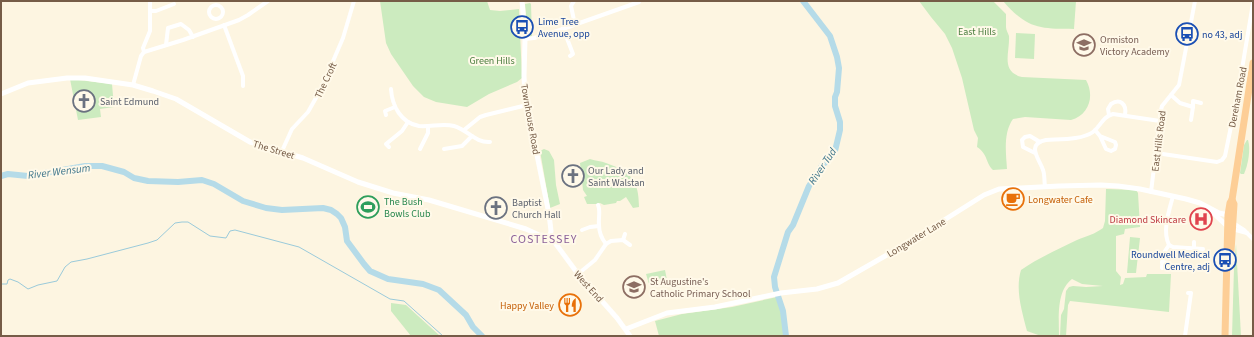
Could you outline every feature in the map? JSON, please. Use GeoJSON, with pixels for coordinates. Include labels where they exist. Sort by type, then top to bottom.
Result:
{"type":"FeatureCollection","features":[{"type":"Feature","properties":{"kind":"highway","name":"Dereham Road"},"geometry":{"type":"LineString","coordinates":[[1231,226],[1228,215],[1232,200],[1253,63]]}},
{"type":"Feature","properties":{"kind":"highway","name":"Dereham Road"},"geometry":{"type":"LineString","coordinates":[[1225,336],[1226,279],[1234,204],[1232,200]]}},
{"type":"Feature","properties":{"kind":"street"},"geometry":{"type":"LineString","coordinates":[[133,85],[141,56],[144,52],[143,48],[150,31],[151,1]]}},
{"type":"Feature","properties":{"kind":"street"},"geometry":{"type":"LineString","coordinates":[[144,52],[223,26],[248,15],[268,1]]}},
{"type":"Feature","properties":{"kind":"street","name":"The Croft"},"geometry":{"type":"LineString","coordinates":[[282,151],[292,129],[308,112],[321,89],[343,38],[354,1]]}},
{"type":"Feature","properties":{"kind":"street","name":"Townhouse Road"},"geometry":{"type":"LineString","coordinates":[[522,1],[525,39],[524,83],[549,214],[551,231],[550,236]]}},
{"type":"Feature","properties":{"kind":"street"},"geometry":{"type":"LineString","coordinates":[[574,1],[571,6],[575,25]]}},
{"type":"Feature","properties":{"kind":"street","name":"East Hills Road"},"geometry":{"type":"LineString","coordinates":[[1151,192],[1162,106],[1180,85],[1194,1]]}},
{"type":"Feature","properties":{"kind":"street"},"geometry":{"type":"LineString","coordinates":[[525,39],[534,38],[640,3]]}},
{"type":"Feature","properties":{"kind":"street"},"geometry":{"type":"LineString","coordinates":[[151,11],[156,11],[174,4]]}},
{"type":"Feature","properties":{"kind":"street","name":"Dereham Road"},"geometry":{"type":"LineString","coordinates":[[1156,152],[1217,162],[1222,160],[1227,151],[1253,4]]}},
{"type":"Feature","properties":{"kind":"street"},"geometry":{"type":"LineString","coordinates":[[219,19],[244,76],[242,83]]}},
{"type":"Feature","properties":{"kind":"street"},"geometry":{"type":"LineString","coordinates":[[166,45],[168,28],[181,24],[190,30],[193,37]]}},
{"type":"Feature","properties":{"kind":"street"},"geometry":{"type":"LineString","coordinates":[[564,28],[573,55]]}},
{"type":"Feature","properties":{"kind":"street","name":"The Street"},"geometry":{"type":"LineString","coordinates":[[1,94],[28,83],[67,78],[85,78],[133,85],[176,99],[246,140],[303,158],[364,184],[393,193],[430,200],[501,223],[550,236]]}},
{"type":"Feature","properties":{"kind":"street"},"geometry":{"type":"LineString","coordinates":[[391,89],[392,101],[395,107],[408,122],[419,126],[452,125],[464,130],[479,141],[490,142]]}},
{"type":"Feature","properties":{"kind":"street"},"geometry":{"type":"LineString","coordinates":[[1171,95],[1180,103],[1192,107]]}},
{"type":"Feature","properties":{"kind":"street"},"geometry":{"type":"LineString","coordinates":[[1109,115],[1108,110],[1111,104],[1118,101],[1125,105],[1125,115]]}},
{"type":"Feature","properties":{"kind":"street"},"geometry":{"type":"LineString","coordinates":[[1191,120],[1193,102],[1201,103]]}},
{"type":"Feature","properties":{"kind":"street"},"geometry":{"type":"LineString","coordinates":[[464,130],[486,114],[527,105]]}},
{"type":"Feature","properties":{"kind":"street"},"geometry":{"type":"LineString","coordinates":[[385,112],[395,107]]}},
{"type":"Feature","properties":{"kind":"street"},"geometry":{"type":"LineString","coordinates":[[1045,186],[1043,171],[1035,153],[1036,147],[1040,142],[1046,140],[1082,137],[1091,134],[1104,118],[1113,114],[1160,121]]}},
{"type":"Feature","properties":{"kind":"street"},"geometry":{"type":"LineString","coordinates":[[386,144],[402,131],[408,122]]}},
{"type":"Feature","properties":{"kind":"street"},"geometry":{"type":"LineString","coordinates":[[420,146],[428,133],[428,126]]}},
{"type":"Feature","properties":{"kind":"street"},"geometry":{"type":"LineString","coordinates":[[1095,130],[1100,136]]}},
{"type":"Feature","properties":{"kind":"street"},"geometry":{"type":"LineString","coordinates":[[446,150],[462,146],[472,136]]}},
{"type":"Feature","properties":{"kind":"street"},"geometry":{"type":"LineString","coordinates":[[1035,153],[1024,147],[1022,140],[1025,137],[1030,136],[1040,142]]}},
{"type":"Feature","properties":{"kind":"street","name":"Longwater Lane"},"geometry":{"type":"LineString","coordinates":[[626,330],[667,313],[715,308],[781,293],[817,289],[838,283],[906,244],[991,192],[1007,188],[1101,185],[1140,189],[1194,201],[1228,215]]}},
{"type":"Feature","properties":{"kind":"street"},"geometry":{"type":"LineString","coordinates":[[1169,246],[1166,236],[1167,223],[1173,196]]}},
{"type":"Feature","properties":{"kind":"street"},"geometry":{"type":"LineString","coordinates":[[600,206],[599,226],[606,244]]}},
{"type":"Feature","properties":{"kind":"street","name":"Longwater Lane"},"geometry":{"type":"LineString","coordinates":[[1208,208],[1231,226]]}},
{"type":"Feature","properties":{"kind":"street"},"geometry":{"type":"LineString","coordinates":[[1150,222],[1167,223]]}},
{"type":"Feature","properties":{"kind":"street"},"geometry":{"type":"LineString","coordinates":[[584,228],[599,226]]}},
{"type":"Feature","properties":{"kind":"street"},"geometry":{"type":"LineString","coordinates":[[1231,226],[1244,230],[1253,239]]}},
{"type":"Feature","properties":{"kind":"street"},"geometry":{"type":"LineString","coordinates":[[623,240],[625,234]]}},
{"type":"Feature","properties":{"kind":"street","name":"West End"},"geometry":{"type":"LineString","coordinates":[[550,236],[578,274],[617,318],[630,336]]}},
{"type":"Feature","properties":{"kind":"street"},"geometry":{"type":"LineString","coordinates":[[578,274],[595,260],[606,244],[611,241],[623,240],[630,245]]}},
{"type":"Feature","properties":{"kind":"street"},"geometry":{"type":"LineString","coordinates":[[1194,242],[1194,248]]}},
{"type":"Feature","properties":{"kind":"street"},"geometry":{"type":"LineString","coordinates":[[1169,246],[1203,249]]}},
{"type":"Feature","properties":{"kind":"street"},"geometry":{"type":"LineString","coordinates":[[1162,268],[1163,254],[1169,246]]}},
{"type":"Feature","properties":{"kind":"street"},"geometry":{"type":"LineString","coordinates":[[1162,262],[1169,263]]}},
{"type":"Feature","properties":{"kind":"street"},"geometry":{"type":"LineString","coordinates":[[1185,336],[1191,293]]}},
{"type":"Feature","properties":{"kind":"green space","name":"Green Hills"},"geometry":{"type":"Polygon","coordinates":[[[380,1],[487,1],[490,10],[500,11],[519,9],[522,78],[517,82],[489,94],[467,107],[436,102],[424,97],[413,86],[391,54],[386,43],[380,1]]]}},
{"type":"Feature","properties":{"kind":"green space","name":"East Hills"},"geometry":{"type":"Polygon","coordinates":[[[919,1],[993,1],[1006,14],[1006,28],[1009,36],[1008,66],[1011,71],[1022,77],[1086,80],[1089,86],[1090,98],[1086,109],[1077,118],[1071,120],[1025,117],[1013,119],[1006,137],[1007,169],[993,170],[981,150],[977,147],[978,138],[974,130],[962,78],[952,48],[945,34],[919,1]]]}},
{"type":"Feature","properties":{"kind":"green space"},"geometry":{"type":"Polygon","coordinates":[[[1003,1],[1076,1],[1074,29],[1052,29],[1035,26],[1019,17],[1003,1]]]}},
{"type":"Feature","properties":{"kind":"green space"},"geometry":{"type":"Polygon","coordinates":[[[530,3],[532,36],[530,37],[526,32],[525,4],[530,3]]]}},
{"type":"Feature","properties":{"kind":"green space"},"geometry":{"type":"Polygon","coordinates":[[[1016,33],[1035,34],[1034,59],[1015,58],[1016,33]]]}},
{"type":"Feature","properties":{"kind":"green space"},"geometry":{"type":"Polygon","coordinates":[[[70,79],[112,84],[114,107],[100,109],[101,117],[78,120],[70,79]]]}},
{"type":"Feature","properties":{"kind":"green space"},"geometry":{"type":"Polygon","coordinates":[[[1247,140],[1249,148],[1248,162],[1244,174],[1241,174],[1244,145],[1247,140]]]}},
{"type":"Feature","properties":{"kind":"green space"},"geometry":{"type":"Polygon","coordinates":[[[544,149],[549,151],[554,160],[556,185],[560,204],[550,208],[540,151],[544,149]]]}},
{"type":"Feature","properties":{"kind":"green space"},"geometry":{"type":"Polygon","coordinates":[[[590,159],[615,166],[632,178],[639,198],[639,207],[633,208],[626,197],[620,201],[617,201],[616,203],[604,205],[600,203],[587,204],[584,197],[587,196],[583,190],[580,163],[590,159]]]}},
{"type":"Feature","properties":{"kind":"green space"},"geometry":{"type":"Polygon","coordinates":[[[1106,189],[1136,190],[1138,193],[1140,227],[1125,229],[1124,234],[1116,236],[1116,271],[1121,277],[1120,285],[1123,284],[1125,278],[1146,277],[1147,274],[1171,274],[1169,312],[1070,301],[1068,305],[1066,336],[1060,336],[1061,315],[1064,309],[1066,291],[1069,287],[1103,286],[1082,284],[1072,279],[1063,290],[1061,298],[1059,313],[1059,336],[1041,336],[1027,331],[1019,293],[1019,278],[1021,270],[1049,254],[1103,228],[1105,221],[1106,189]]]}},
{"type":"Feature","properties":{"kind":"green space","name":"The Bush Bowls Club"},"geometry":{"type":"Polygon","coordinates":[[[364,199],[376,203],[372,216],[360,212],[364,199]]]}},
{"type":"Feature","properties":{"kind":"green space"},"geometry":{"type":"Polygon","coordinates":[[[1130,237],[1140,238],[1136,273],[1127,273],[1130,237]]]}},
{"type":"Feature","properties":{"kind":"green space"},"geometry":{"type":"Polygon","coordinates":[[[1236,244],[1241,336],[1232,336],[1236,244]]]}},
{"type":"Feature","properties":{"kind":"green space"},"geometry":{"type":"Polygon","coordinates":[[[665,270],[667,280],[649,284],[646,274],[665,270]]]}},
{"type":"Feature","properties":{"kind":"green space"},"geometry":{"type":"Polygon","coordinates":[[[777,297],[781,310],[784,336],[659,336],[655,321],[682,314],[732,307],[777,297]]]}},
{"type":"Feature","properties":{"kind":"green space"},"geometry":{"type":"Polygon","coordinates":[[[391,303],[406,305],[440,336],[411,336],[391,311],[391,303]]]}},
{"type":"Feature","properties":{"kind":"waterway","name":"River Tud"},"geometry":{"type":"LineString","coordinates":[[786,336],[783,311],[775,287],[774,277],[788,232],[793,225],[809,186],[823,164],[828,161],[835,151],[840,130],[840,122],[835,106],[839,68],[837,57],[830,36],[803,1]]}},
{"type":"Feature","properties":{"kind":"waterway","name":"River Wensum"},"geometry":{"type":"LineString","coordinates":[[1,176],[8,174],[28,176],[85,166],[102,166],[124,172],[134,178],[148,181],[178,182],[202,180],[214,184],[243,201],[266,208],[282,210],[323,208],[331,210],[341,218],[345,227],[347,241],[370,271],[388,279],[423,284],[439,290],[466,315],[473,327],[482,336]]}},
{"type":"Feature","properties":{"kind":"waterway"},"geometry":{"type":"LineString","coordinates":[[1,284],[7,284],[8,280],[10,279],[18,282],[28,289],[57,281],[65,267],[71,262],[157,240],[175,223],[188,222],[210,236],[226,238],[230,231],[235,230],[299,247],[390,299],[404,301],[443,336]]}},
{"type":"Feature","properties":{"kind":"place","name":"Lime Tree Avenue, opp"},"geometry":{"type":"Point","coordinates":[522,27]}},
{"type":"Feature","properties":{"kind":"place","name":"no 43, adj"},"geometry":{"type":"Point","coordinates":[1187,34]}},
{"type":"Feature","properties":{"kind":"place","name":"Ormiston Victory Academy"},"geometry":{"type":"Point","coordinates":[1084,45]}},
{"type":"Feature","properties":{"kind":"place","name":"Saint Edmund"},"geometry":{"type":"Point","coordinates":[84,101]}},
{"type":"Feature","properties":{"kind":"place","name":"Our Lady and Saint Walstan"},"geometry":{"type":"Point","coordinates":[573,176]}},
{"type":"Feature","properties":{"kind":"place","name":"Longwater Cafe"},"geometry":{"type":"Point","coordinates":[1013,199]}},
{"type":"Feature","properties":{"kind":"place","name":"The Bush Bowls Club"},"geometry":{"type":"Point","coordinates":[368,207]}},
{"type":"Feature","properties":{"kind":"place","name":"Baptist Church Hall"},"geometry":{"type":"Point","coordinates":[496,208]}},
{"type":"Feature","properties":{"kind":"place","name":"Diamond Skincare"},"geometry":{"type":"Point","coordinates":[1201,219]}},
{"type":"Feature","properties":{"kind":"place","name":"Roundwell Medical Centre, adj"},"geometry":{"type":"Point","coordinates":[1225,260]}},
{"type":"Feature","properties":{"kind":"place","name":"St Augustine's Catholic Primary School"},"geometry":{"type":"Point","coordinates":[634,287]}},
{"type":"Feature","properties":{"kind":"place","name":"Happy Valley"},"geometry":{"type":"Point","coordinates":[570,305]}},
{"type":"Feature","properties":{"kind":"district","name":"COSTESSEY"},"geometry":{"type":"Point","coordinates":[544,239]}}]}
